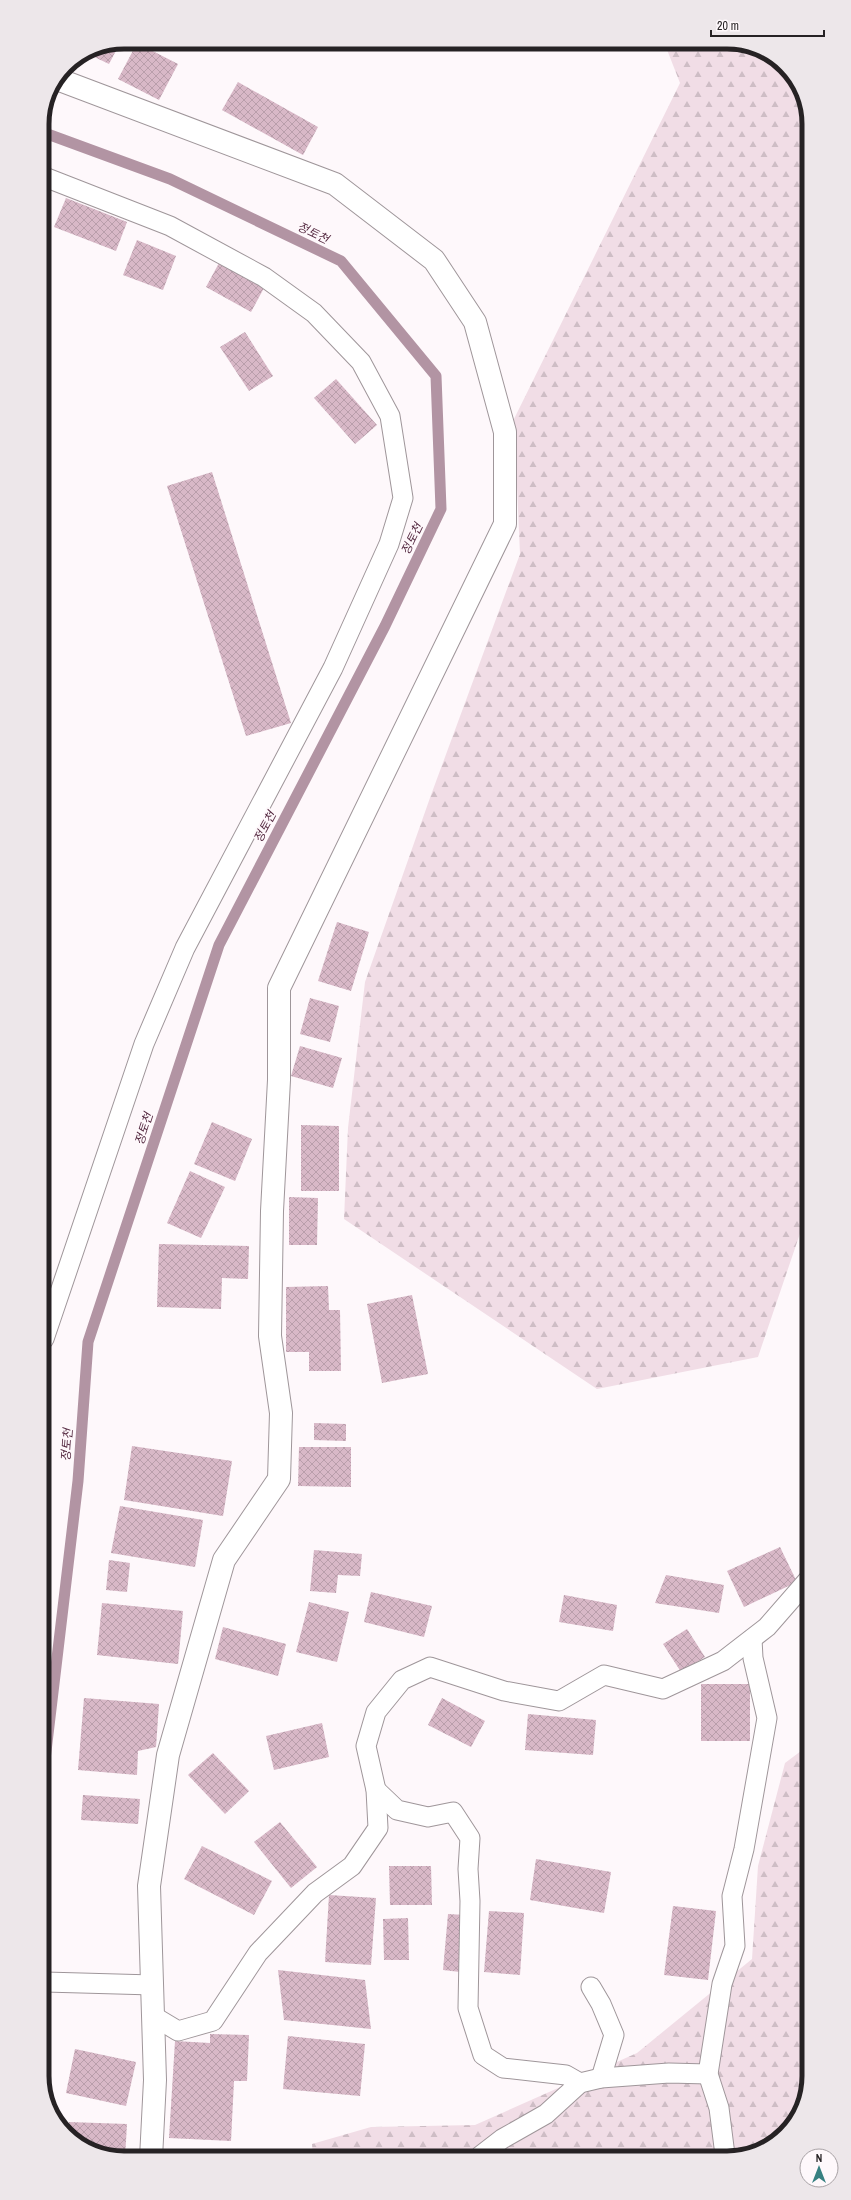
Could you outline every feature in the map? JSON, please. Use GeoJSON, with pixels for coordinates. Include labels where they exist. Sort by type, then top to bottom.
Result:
{"type":"FeatureCollection","features":[{"type":"Feature","properties":{"kind":"street"},"geometry":{"type":"LineString","coordinates":[[63,81],[335,184],[434,260],[475,322],[505,432],[505,524],[279,988],[279,1080],[272,1211],[270,1336],[281,1413],[279,1479],[224,1560],[168,1755],[149,1886],[155,2080],[151,2151]]}},
{"type":"Feature","properties":{"kind":"lane"},"geometry":{"type":"LineString","coordinates":[[49,179],[170,226],[264,277],[314,313],[361,362],[390,416],[403,498],[389,544],[333,668],[179,962],[144,1044],[49,1324]]}},
{"type":"Feature","properties":{"kind":"lane"},"geometry":{"type":"LineString","coordinates":[[153,2016],[178,2031],[213,2021],[258,1953],[315,1893],[352,1866],[378,1828],[376,1790],[366,1746],[376,1712],[402,1680],[430,1667],[504,1691],[559,1701],[604,1675],[663,1689],[723,1661],[767,1627],[802,1587]]}},
{"type":"Feature","properties":{"kind":"lane"},"geometry":{"type":"LineString","coordinates":[[724,2151],[719,2108],[708,2074],[722,1984],[735,1946],[732,1896],[744,1849],[767,1718],[753,1658],[752,1639]]}},
{"type":"Feature","properties":{"kind":"lane"},"geometry":{"type":"LineString","coordinates":[[376,1790],[398,1810],[428,1817],[453,1812],[470,1838],[468,1869],[470,1901],[468,2008],[483,2054],[503,2068],[566,2075],[580,2083]]}},
{"type":"Feature","properties":{"kind":"lane"},"geometry":{"type":"LineString","coordinates":[[52,1983],[153,1985]]}},
{"type":"Feature","properties":{"kind":"lane"},"geometry":{"type":"LineString","coordinates":[[591,1987],[601,2004],[614,2035],[601,2078]]}},
{"type":"Feature","properties":{"kind":"lane"},"geometry":{"type":"LineString","coordinates":[[486,2151],[502,2139],[546,2114],[580,2083],[601,2078],[668,2073],[708,2074]]}},
{"type":"Feature","properties":{"kind":"green space"},"geometry":{"type":"Polygon","coordinates":[[[667,49],[732,49],[746,52],[756,55],[769,62],[780,71],[796,95],[801,114],[802,1228],[758,1357],[597,1389],[344,1219],[348,1128],[365,982],[431,795],[520,554],[514,419],[680,83],[667,49]]]}},
{"type":"Feature","properties":{"kind":"green space"},"geometry":{"type":"Polygon","coordinates":[[[802,1750],[802,2076],[801,2090],[796,2105],[780,2129],[769,2138],[751,2147],[727,2151],[313,2151],[312,2144],[371,2127],[475,2125],[637,2053],[752,1959],[758,1866],[785,1763],[802,1750]]]}},
{"type":"Feature","properties":{"kind":"building"},"geometry":{"type":"Polygon","coordinates":[[[134,49],[149,49],[178,64],[159,100],[118,79],[134,49]]]}},
{"type":"Feature","properties":{"kind":"building"},"geometry":{"type":"Polygon","coordinates":[[[110,50],[116,50],[109,64],[93,56],[110,50]]]}},
{"type":"Feature","properties":{"kind":"building"},"geometry":{"type":"Polygon","coordinates":[[[238,82],[318,127],[303,155],[222,110],[238,82]]]}},
{"type":"Feature","properties":{"kind":"building"},"geometry":{"type":"Polygon","coordinates":[[[66,198],[127,222],[116,251],[54,227],[66,198]]]}},
{"type":"Feature","properties":{"kind":"building"},"geometry":{"type":"Polygon","coordinates":[[[137,240],[176,256],[163,290],[123,275],[137,240]]]}},
{"type":"Feature","properties":{"kind":"building"},"geometry":{"type":"Polygon","coordinates":[[[219,263],[264,288],[251,312],[206,287],[219,263]]]}},
{"type":"Feature","properties":{"kind":"building"},"geometry":{"type":"Polygon","coordinates":[[[245,332],[273,376],[249,391],[220,347],[245,332]]]}},
{"type":"Feature","properties":{"kind":"building"},"geometry":{"type":"Polygon","coordinates":[[[336,379],[377,425],[355,444],[314,398],[336,379]]]}},
{"type":"Feature","properties":{"kind":"building"},"geometry":{"type":"Polygon","coordinates":[[[212,472],[291,723],[246,736],[167,486],[212,472]]]}},
{"type":"Feature","properties":{"kind":"building"},"geometry":{"type":"Polygon","coordinates":[[[337,922],[369,932],[351,991],[318,981],[337,922]]]}},
{"type":"Feature","properties":{"kind":"building"},"geometry":{"type":"Polygon","coordinates":[[[310,998],[339,1006],[330,1042],[300,1034],[310,998]]]}},
{"type":"Feature","properties":{"kind":"building"},"geometry":{"type":"Polygon","coordinates":[[[300,1046],[342,1058],[333,1088],[291,1076],[300,1046]]]}},
{"type":"Feature","properties":{"kind":"building"},"geometry":{"type":"Polygon","coordinates":[[[212,1122],[252,1139],[235,1181],[194,1164],[212,1122]]]}},
{"type":"Feature","properties":{"kind":"building"},"geometry":{"type":"Polygon","coordinates":[[[301,1125],[339,1126],[339,1191],[301,1191],[301,1125]]]}},
{"type":"Feature","properties":{"kind":"building"},"geometry":{"type":"Polygon","coordinates":[[[190,1171],[225,1187],[201,1238],[167,1223],[190,1171]]]}},
{"type":"Feature","properties":{"kind":"building"},"geometry":{"type":"Polygon","coordinates":[[[289,1197],[318,1198],[317,1245],[289,1245],[289,1197]]]}},
{"type":"Feature","properties":{"kind":"building"},"geometry":{"type":"Polygon","coordinates":[[[159,1244],[249,1246],[248,1279],[222,1278],[221,1309],[157,1307],[159,1244]]]}},
{"type":"Feature","properties":{"kind":"building"},"geometry":{"type":"Polygon","coordinates":[[[328,1286],[329,1310],[340,1310],[341,1371],[309,1371],[309,1352],[286,1352],[286,1287],[328,1286]]]}},
{"type":"Feature","properties":{"kind":"building"},"geometry":{"type":"Polygon","coordinates":[[[412,1295],[428,1374],[382,1383],[367,1304],[412,1295]]]}},
{"type":"Feature","properties":{"kind":"building"},"geometry":{"type":"Polygon","coordinates":[[[314,1423],[346,1424],[346,1441],[314,1440],[314,1423]]]}},
{"type":"Feature","properties":{"kind":"building"},"geometry":{"type":"Polygon","coordinates":[[[132,1446],[232,1461],[223,1516],[124,1500],[132,1446]]]}},
{"type":"Feature","properties":{"kind":"building"},"geometry":{"type":"Polygon","coordinates":[[[299,1447],[351,1447],[351,1487],[298,1486],[299,1447]]]}},
{"type":"Feature","properties":{"kind":"building"},"geometry":{"type":"Polygon","coordinates":[[[120,1506],[203,1520],[195,1567],[111,1553],[120,1506]]]}},
{"type":"Feature","properties":{"kind":"building"},"geometry":{"type":"Polygon","coordinates":[[[780,1547],[797,1582],[744,1607],[727,1571],[780,1547]]]}},
{"type":"Feature","properties":{"kind":"building"},"geometry":{"type":"Polygon","coordinates":[[[314,1550],[362,1554],[360,1576],[338,1575],[336,1593],[310,1591],[314,1550]]]}},
{"type":"Feature","properties":{"kind":"building"},"geometry":{"type":"Polygon","coordinates":[[[109,1560],[130,1563],[127,1592],[106,1590],[109,1560]]]}},
{"type":"Feature","properties":{"kind":"building"},"geometry":{"type":"Polygon","coordinates":[[[666,1575],[724,1585],[719,1613],[655,1603],[666,1575]]]}},
{"type":"Feature","properties":{"kind":"building"},"geometry":{"type":"Polygon","coordinates":[[[371,1592],[432,1606],[424,1637],[364,1622],[371,1592]]]}},
{"type":"Feature","properties":{"kind":"building"},"geometry":{"type":"Polygon","coordinates":[[[564,1595],[617,1605],[613,1631],[559,1622],[564,1595]]]}},
{"type":"Feature","properties":{"kind":"building"},"geometry":{"type":"Polygon","coordinates":[[[309,1602],[349,1612],[337,1662],[296,1652],[309,1602]]]}},
{"type":"Feature","properties":{"kind":"building"},"geometry":{"type":"Polygon","coordinates":[[[102,1603],[183,1611],[178,1664],[97,1655],[102,1603]]]}},
{"type":"Feature","properties":{"kind":"building"},"geometry":{"type":"Polygon","coordinates":[[[223,1627],[286,1644],[278,1676],[215,1659],[223,1627]]]}},
{"type":"Feature","properties":{"kind":"building"},"geometry":{"type":"Polygon","coordinates":[[[687,1629],[705,1657],[681,1672],[663,1644],[687,1629]]]}},
{"type":"Feature","properties":{"kind":"building"},"geometry":{"type":"Polygon","coordinates":[[[701,1684],[750,1684],[750,1741],[701,1741],[701,1684]]]}},
{"type":"Feature","properties":{"kind":"building"},"geometry":{"type":"Polygon","coordinates":[[[84,1698],[159,1704],[156,1747],[138,1751],[137,1775],[78,1770],[84,1698]]]}},
{"type":"Feature","properties":{"kind":"building"},"geometry":{"type":"Polygon","coordinates":[[[442,1698],[485,1721],[471,1747],[428,1725],[442,1698]]]}},
{"type":"Feature","properties":{"kind":"building"},"geometry":{"type":"Polygon","coordinates":[[[528,1714],[596,1720],[593,1755],[525,1750],[528,1714]]]}},
{"type":"Feature","properties":{"kind":"building"},"geometry":{"type":"Polygon","coordinates":[[[322,1723],[329,1757],[274,1770],[266,1736],[322,1723]]]}},
{"type":"Feature","properties":{"kind":"building"},"geometry":{"type":"Polygon","coordinates":[[[213,1753],[249,1791],[225,1814],[188,1775],[213,1753]]]}},
{"type":"Feature","properties":{"kind":"building"},"geometry":{"type":"Polygon","coordinates":[[[83,1795],[140,1799],[138,1824],[81,1820],[83,1795]]]}},
{"type":"Feature","properties":{"kind":"building"},"geometry":{"type":"Polygon","coordinates":[[[280,1822],[317,1867],[291,1888],[254,1842],[280,1822]]]}},
{"type":"Feature","properties":{"kind":"building"},"geometry":{"type":"Polygon","coordinates":[[[202,1846],[272,1881],[254,1915],[184,1879],[202,1846]]]}},
{"type":"Feature","properties":{"kind":"building"},"geometry":{"type":"Polygon","coordinates":[[[536,1859],[611,1872],[604,1913],[530,1900],[536,1859]]]}},
{"type":"Feature","properties":{"kind":"building"},"geometry":{"type":"Polygon","coordinates":[[[389,1866],[431,1866],[432,1905],[390,1905],[389,1866]]]}},
{"type":"Feature","properties":{"kind":"building"},"geometry":{"type":"Polygon","coordinates":[[[329,1895],[376,1898],[371,1965],[325,1962],[329,1895]]]}},
{"type":"Feature","properties":{"kind":"building"},"geometry":{"type":"Polygon","coordinates":[[[673,1906],[716,1911],[708,1980],[664,1975],[673,1906]]]}},
{"type":"Feature","properties":{"kind":"building"},"geometry":{"type":"Polygon","coordinates":[[[489,1911],[524,1913],[520,1975],[484,1972],[489,1911]]]}},
{"type":"Feature","properties":{"kind":"building"},"geometry":{"type":"Polygon","coordinates":[[[448,1914],[465,1915],[460,1972],[443,1970],[448,1914]]]}},
{"type":"Feature","properties":{"kind":"building"},"geometry":{"type":"Polygon","coordinates":[[[408,1918],[409,1960],[384,1960],[383,1919],[408,1918]]]}},
{"type":"Feature","properties":{"kind":"building"},"geometry":{"type":"Polygon","coordinates":[[[278,1970],[365,1980],[371,2029],[284,2020],[278,1970]]]}},
{"type":"Feature","properties":{"kind":"building"},"geometry":{"type":"Polygon","coordinates":[[[210,2034],[249,2035],[247,2081],[234,2081],[231,2141],[169,2138],[175,2041],[210,2043],[210,2034]]]}},
{"type":"Feature","properties":{"kind":"building"},"geometry":{"type":"Polygon","coordinates":[[[288,2036],[365,2044],[360,2096],[283,2089],[288,2036]]]}},
{"type":"Feature","properties":{"kind":"building"},"geometry":{"type":"Polygon","coordinates":[[[75,2049],[136,2062],[126,2106],[66,2093],[75,2049]]]}},
{"type":"Feature","properties":{"kind":"building"},"geometry":{"type":"Polygon","coordinates":[[[69,2122],[127,2124],[125,2151],[119,2151],[95,2145],[82,2138],[69,2127],[69,2122]]]}},
{"type":"Feature","properties":{"kind":"waterway","name":"정토천"},"geometry":{"type":"LineString","coordinates":[[49,135],[170,179],[341,261],[436,376],[441,509],[385,626],[219,945],[88,1342],[78,1481],[49,1726]]}}]}
